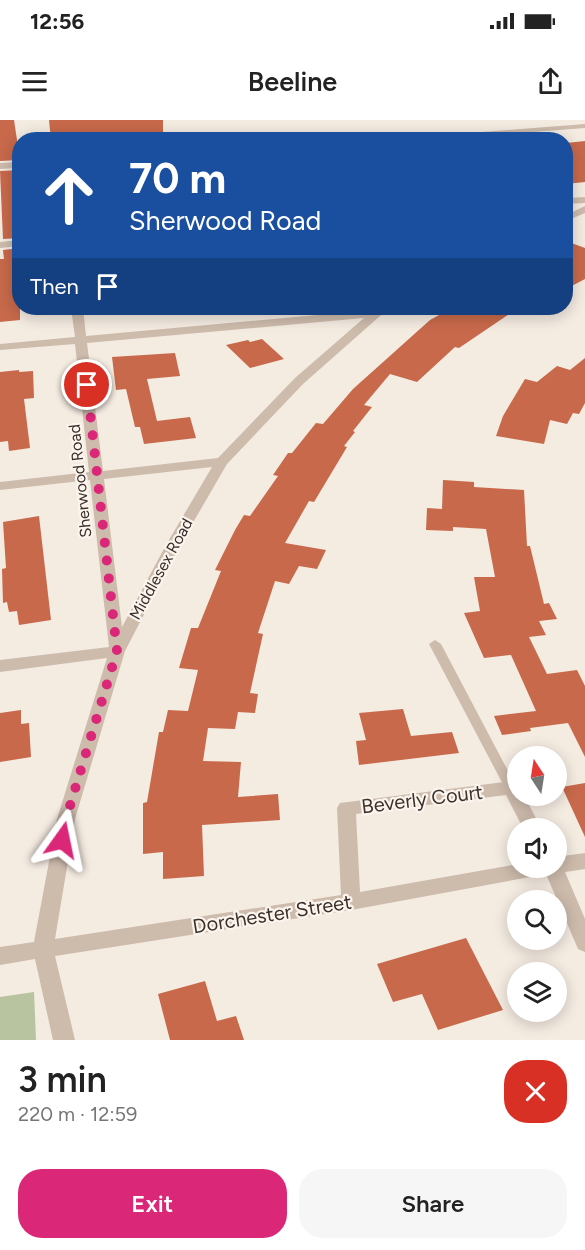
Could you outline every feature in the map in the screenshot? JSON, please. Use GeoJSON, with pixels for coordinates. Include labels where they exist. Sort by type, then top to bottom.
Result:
{"type":"FeatureCollection","features":[{"type":"Feature","properties":{"kind":"street"},"geometry":{"type":"LineString","coordinates":[[499,132],[585,126]]}},
{"type":"Feature","properties":{"kind":"street","name":"Sherwood Road"},"geometry":{"type":"LineString","coordinates":[[78,315],[117,651]]}},
{"type":"Feature","properties":{"kind":"street"},"geometry":{"type":"LineString","coordinates":[[0,347],[365,315]]}},
{"type":"Feature","properties":{"kind":"street","name":"Middlesex Road"},"geometry":{"type":"LineString","coordinates":[[64,1040],[43,950],[66,819],[117,651],[173,545],[222,462],[299,381],[375,315]]}},
{"type":"Feature","properties":{"kind":"street"},"geometry":{"type":"LineString","coordinates":[[0,486],[222,462]]}},
{"type":"Feature","properties":{"kind":"street"},"geometry":{"type":"LineString","coordinates":[[0,666],[117,651]]}},
{"type":"Feature","properties":{"kind":"street","name":"Beverly Court"},"geometry":{"type":"LineString","coordinates":[[351,902],[346,808],[507,788]]}},
{"type":"Feature","properties":{"kind":"street"},"geometry":{"type":"LineString","coordinates":[[567,864],[585,861]]}},
{"type":"Feature","properties":{"kind":"street","name":"Dorchester Street"},"geometry":{"type":"LineString","coordinates":[[0,956],[351,902],[507,874]]}},
{"type":"Feature","properties":{"kind":"street"},"geometry":{"type":"LineString","coordinates":[[560,878],[585,943]]}},
{"type":"Feature","properties":{"kind":"lane"},"geometry":{"type":"LineString","coordinates":[[435,644],[507,780]]}},
{"type":"Feature","properties":{"kind":"green space"},"geometry":{"type":"Polygon","coordinates":[[[34,992],[36,1040],[0,1040],[0,997],[34,992]]]}},
{"type":"Feature","properties":{"kind":"building"},"geometry":{"type":"Polygon","coordinates":[[[0,120],[14,120],[16,132],[12,132],[12,160],[0,161],[0,120]]]}},
{"type":"Feature","properties":{"kind":"building"},"geometry":{"type":"Polygon","coordinates":[[[49,120],[163,120],[163,132],[50,132],[49,120]]]}},
{"type":"Feature","properties":{"kind":"building"},"geometry":{"type":"Polygon","coordinates":[[[585,141],[585,182],[573,183],[573,142],[585,141]]]}},
{"type":"Feature","properties":{"kind":"building"},"geometry":{"type":"Polygon","coordinates":[[[12,170],[12,238],[3,239],[0,171],[12,170]]]}},
{"type":"Feature","properties":{"kind":"building"},"geometry":{"type":"Polygon","coordinates":[[[573,244],[585,248],[585,279],[573,285],[573,244]]]}},
{"type":"Feature","properties":{"kind":"building"},"geometry":{"type":"Polygon","coordinates":[[[12,249],[12,315],[20,315],[20,320],[0,322],[0,259],[4,259],[3,250],[12,249]]]}},
{"type":"Feature","properties":{"kind":"building"},"geometry":{"type":"Polygon","coordinates":[[[439,315],[508,315],[459,348],[455,347],[417,382],[390,374],[364,405],[372,407],[353,431],[355,432],[344,446],[347,447],[314,502],[309,501],[285,543],[326,550],[317,569],[299,566],[289,584],[275,581],[258,633],[263,634],[250,693],[258,694],[255,713],[238,712],[235,729],[208,728],[203,761],[241,762],[238,797],[278,794],[280,820],[202,825],[204,876],[163,879],[163,852],[143,854],[143,803],[147,802],[159,732],[163,732],[168,710],[188,711],[198,670],[179,668],[191,628],[198,628],[221,571],[215,570],[244,515],[250,516],[278,476],[273,475],[288,453],[292,453],[316,423],[323,424],[353,389],[430,320],[439,315]]]}},
{"type":"Feature","properties":{"kind":"building"},"geometry":{"type":"Polygon","coordinates":[[[262,339],[284,359],[250,368],[226,345],[248,340],[250,342],[262,339]]]}},
{"type":"Feature","properties":{"kind":"building"},"geometry":{"type":"Polygon","coordinates":[[[175,353],[180,376],[147,379],[157,421],[190,417],[196,438],[144,444],[140,427],[135,427],[126,389],[116,390],[112,357],[175,353]]]}},
{"type":"Feature","properties":{"kind":"building"},"geometry":{"type":"Polygon","coordinates":[[[585,358],[585,403],[579,414],[573,413],[567,424],[550,420],[544,444],[496,436],[503,416],[525,379],[537,382],[557,366],[570,370],[585,358]]]}},
{"type":"Feature","properties":{"kind":"building"},"geometry":{"type":"Polygon","coordinates":[[[19,370],[19,372],[33,371],[34,398],[24,399],[30,448],[9,451],[8,441],[0,442],[0,372],[19,370]]]}},
{"type":"Feature","properties":{"kind":"building"},"geometry":{"type":"Polygon","coordinates":[[[443,480],[474,482],[474,487],[524,490],[527,546],[530,546],[544,604],[549,603],[557,619],[539,621],[546,635],[529,637],[547,674],[577,670],[585,686],[585,757],[568,723],[530,728],[531,731],[502,735],[494,716],[536,711],[511,655],[484,658],[464,613],[480,611],[474,577],[495,577],[486,529],[453,527],[453,531],[426,530],[427,508],[442,509],[443,480]]]}},
{"type":"Feature","properties":{"kind":"building"},"geometry":{"type":"Polygon","coordinates":[[[39,516],[51,620],[19,625],[17,611],[9,612],[7,602],[3,603],[2,569],[6,568],[3,522],[39,516]]]}},
{"type":"Feature","properties":{"kind":"building"},"geometry":{"type":"Polygon","coordinates":[[[403,709],[411,736],[452,732],[459,753],[359,765],[356,741],[366,740],[359,713],[403,709]]]}},
{"type":"Feature","properties":{"kind":"building"},"geometry":{"type":"Polygon","coordinates":[[[21,710],[21,724],[29,723],[31,757],[0,762],[0,713],[21,710]]]}},
{"type":"Feature","properties":{"kind":"building"},"geometry":{"type":"Polygon","coordinates":[[[585,783],[585,837],[567,798],[567,786],[585,783]]]}},
{"type":"Feature","properties":{"kind":"building"},"geometry":{"type":"Polygon","coordinates":[[[466,938],[503,1010],[438,1030],[422,994],[393,1002],[377,964],[466,938]]]}},
{"type":"Feature","properties":{"kind":"building"},"geometry":{"type":"Polygon","coordinates":[[[205,981],[217,1021],[236,1016],[244,1040],[170,1040],[158,994],[205,981]]]}},
{"type":"Feature","properties":{"kind":"route"},"geometry":{"type":"LineString","coordinates":[[62,840],[66,819],[117,651],[87,385]]}}]}
